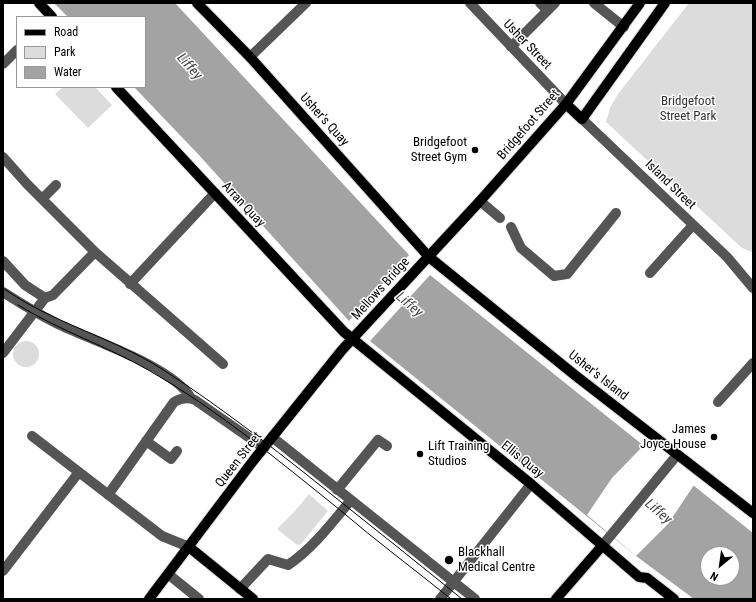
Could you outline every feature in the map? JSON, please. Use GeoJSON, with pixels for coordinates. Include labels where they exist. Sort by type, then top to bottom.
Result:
{"type":"FeatureCollection","features":[{"type":"Feature","properties":{"kind":"main road"},"geometry":{"type":"LineString","coordinates":[[39,3],[51,16]]}},
{"type":"Feature","properties":{"kind":"main road","name":"Usher's Quay"},"geometry":{"type":"LineString","coordinates":[[197,3],[250,57],[429,257]]}},
{"type":"Feature","properties":{"kind":"main road","name":"Bridgefoot Street"},"geometry":{"type":"LineString","coordinates":[[429,257],[566,104],[624,27],[640,3]]}},
{"type":"Feature","properties":{"kind":"main road"},"geometry":{"type":"LineString","coordinates":[[582,119],[664,3]]}},
{"type":"Feature","properties":{"kind":"main road","name":"Arran Quay"},"geometry":{"type":"LineString","coordinates":[[117,88],[215,193],[355,336]]}},
{"type":"Feature","properties":{"kind":"main road","name":"Island Street"},"geometry":{"type":"LineString","coordinates":[[566,104],[582,119]]}},
{"type":"Feature","properties":{"kind":"main road","name":"Mellows Bridge"},"geometry":{"type":"LineString","coordinates":[[355,336],[429,257]]}},
{"type":"Feature","properties":{"kind":"main road","name":"Usher's Island"},"geometry":{"type":"LineString","coordinates":[[429,257],[576,376],[753,513]]}},
{"type":"Feature","properties":{"kind":"main road","name":"Queen Street"},"geometry":{"type":"LineString","coordinates":[[149,599],[272,437],[355,336]]}},
{"type":"Feature","properties":{"kind":"main road","name":"Ellis Quay"},"geometry":{"type":"LineString","coordinates":[[355,336],[531,484],[602,546],[640,577],[647,578],[674,599]]}},
{"type":"Feature","properties":{"kind":"main road"},"geometry":{"type":"LineString","coordinates":[[556,599],[602,546]]}},
{"type":"Feature","properties":{"kind":"main road"},"geometry":{"type":"LineString","coordinates":[[189,547],[253,599]]}},
{"type":"Feature","properties":{"kind":"street"},"geometry":{"type":"LineString","coordinates":[[250,57],[306,3]]}},
{"type":"Feature","properties":{"kind":"street","name":"Usher Street"},"geometry":{"type":"LineString","coordinates":[[470,3],[491,27],[566,104]]}},
{"type":"Feature","properties":{"kind":"street"},"geometry":{"type":"LineString","coordinates":[[511,47],[544,7],[555,3]]}},
{"type":"Feature","properties":{"kind":"street"},"geometry":{"type":"LineString","coordinates":[[594,3],[624,27]]}},
{"type":"Feature","properties":{"kind":"street"},"geometry":{"type":"LineString","coordinates":[[3,64],[16,51]]}},
{"type":"Feature","properties":{"kind":"street","name":"Island Street"},"geometry":{"type":"LineString","coordinates":[[582,119],[727,257],[752,285]]}},
{"type":"Feature","properties":{"kind":"street"},"geometry":{"type":"LineString","coordinates":[[3,157],[42,199],[95,252],[130,284],[140,290],[188,335],[223,364]]}},
{"type":"Feature","properties":{"kind":"street"},"geometry":{"type":"LineString","coordinates":[[42,199],[56,185]]}},
{"type":"Feature","properties":{"kind":"street"},"geometry":{"type":"LineString","coordinates":[[130,284],[215,193]]}},
{"type":"Feature","properties":{"kind":"street"},"geometry":{"type":"LineString","coordinates":[[480,201],[500,218]]}},
{"type":"Feature","properties":{"kind":"street"},"geometry":{"type":"LineString","coordinates":[[511,228],[521,248],[554,276],[566,274],[616,213]]}},
{"type":"Feature","properties":{"kind":"street"},"geometry":{"type":"LineString","coordinates":[[650,273],[693,225]]}},
{"type":"Feature","properties":{"kind":"street"},"geometry":{"type":"LineString","coordinates":[[3,353],[45,298],[53,295],[95,252]]}},
{"type":"Feature","properties":{"kind":"street"},"geometry":{"type":"LineString","coordinates":[[3,261],[25,285],[45,298]]}},
{"type":"Feature","properties":{"kind":"street"},"geometry":{"type":"LineString","coordinates":[[3,292],[57,324],[139,360],[186,389],[191,398],[264,448]]}},
{"type":"Feature","properties":{"kind":"street"},"geometry":{"type":"LineString","coordinates":[[718,402],[753,363]]}},
{"type":"Feature","properties":{"kind":"street"},"geometry":{"type":"LineString","coordinates":[[108,495],[174,402],[180,399],[191,398]]}},
{"type":"Feature","properties":{"kind":"street"},"geometry":{"type":"LineString","coordinates":[[32,436],[162,536],[189,547]]}},
{"type":"Feature","properties":{"kind":"street"},"geometry":{"type":"LineString","coordinates":[[272,437],[475,599]]}},
{"type":"Feature","properties":{"kind":"street"},"geometry":{"type":"LineString","coordinates":[[337,490],[378,440],[387,446]]}},
{"type":"Feature","properties":{"kind":"street"},"geometry":{"type":"LineString","coordinates":[[146,441],[171,459],[177,451]]}},
{"type":"Feature","properties":{"kind":"street"},"geometry":{"type":"LineString","coordinates":[[602,546],[612,536],[678,455]]}},
{"type":"Feature","properties":{"kind":"street"},"geometry":{"type":"LineString","coordinates":[[3,571],[79,472]]}},
{"type":"Feature","properties":{"kind":"street"},"geometry":{"type":"LineString","coordinates":[[442,596],[531,484]]}},
{"type":"Feature","properties":{"kind":"street"},"geometry":{"type":"LineString","coordinates":[[240,589],[268,559],[288,565],[297,559],[351,500]]}},
{"type":"Feature","properties":{"kind":"street"},"geometry":{"type":"LineString","coordinates":[[168,574],[199,599]]}},
{"type":"Feature","properties":{"kind":"green space","name":"Bridgefoot Street Park"},"geometry":{"type":"Polygon","coordinates":[[[689,3],[753,3],[752,252],[742,248],[606,122],[610,108],[618,94],[689,3]]]}},
{"type":"Feature","properties":{"kind":"green space"},"geometry":{"type":"Polygon","coordinates":[[[62,88],[96,88],[112,105],[88,128],[55,94],[62,88]]]}},
{"type":"Feature","properties":{"kind":"green space"},"geometry":{"type":"Polygon","coordinates":[[[26,341],[35,345],[39,354],[35,363],[26,367],[17,363],[13,354],[17,345],[26,341]]]}},
{"type":"Feature","properties":{"kind":"green space"},"geometry":{"type":"Polygon","coordinates":[[[309,494],[328,511],[300,545],[297,545],[277,529],[309,494]]]}},
{"type":"Feature","properties":{"kind":"water","name":"Liffey"},"geometry":{"type":"Polygon","coordinates":[[[54,3],[175,3],[409,255],[430,275],[753,533],[753,599],[694,599],[636,556],[370,341],[349,321],[198,154],[135,88],[146,88],[146,16],[67,16],[54,3]]]}},
{"type":"Feature","properties":{"kind":"pier"},"geometry":{"type":"Polygon","coordinates":[[[409,255],[430,275],[370,341],[349,321],[409,255]]]}},
{"type":"Feature","properties":{"kind":"pier"},"geometry":{"type":"Polygon","coordinates":[[[644,445],[694,485],[668,524],[636,556],[587,515],[612,478],[644,445]]]}},
{"type":"Feature","properties":{"kind":"tram line"},"geometry":{"type":"LineString","coordinates":[[3,288],[41,311],[143,358],[186,385],[279,453],[462,599]]}},
{"type":"Feature","properties":{"kind":"tram line"},"geometry":{"type":"LineString","coordinates":[[18,305],[50,323],[134,362],[200,402],[271,455],[451,599]]}},
{"type":"Feature","properties":{"kind":"place","name":"Bridgefoot Street Gym"},"geometry":{"type":"Point","coordinates":[475,150]}},
{"type":"Feature","properties":{"kind":"place","name":"James Joyce House"},"geometry":{"type":"Point","coordinates":[714,437]}},
{"type":"Feature","properties":{"kind":"place","name":"Lift Training Studios"},"geometry":{"type":"Point","coordinates":[420,454]}},
{"type":"Feature","properties":{"kind":"place","name":"Blackhall Medical Centre"},"geometry":{"type":"Point","coordinates":[449,560]}}]}
